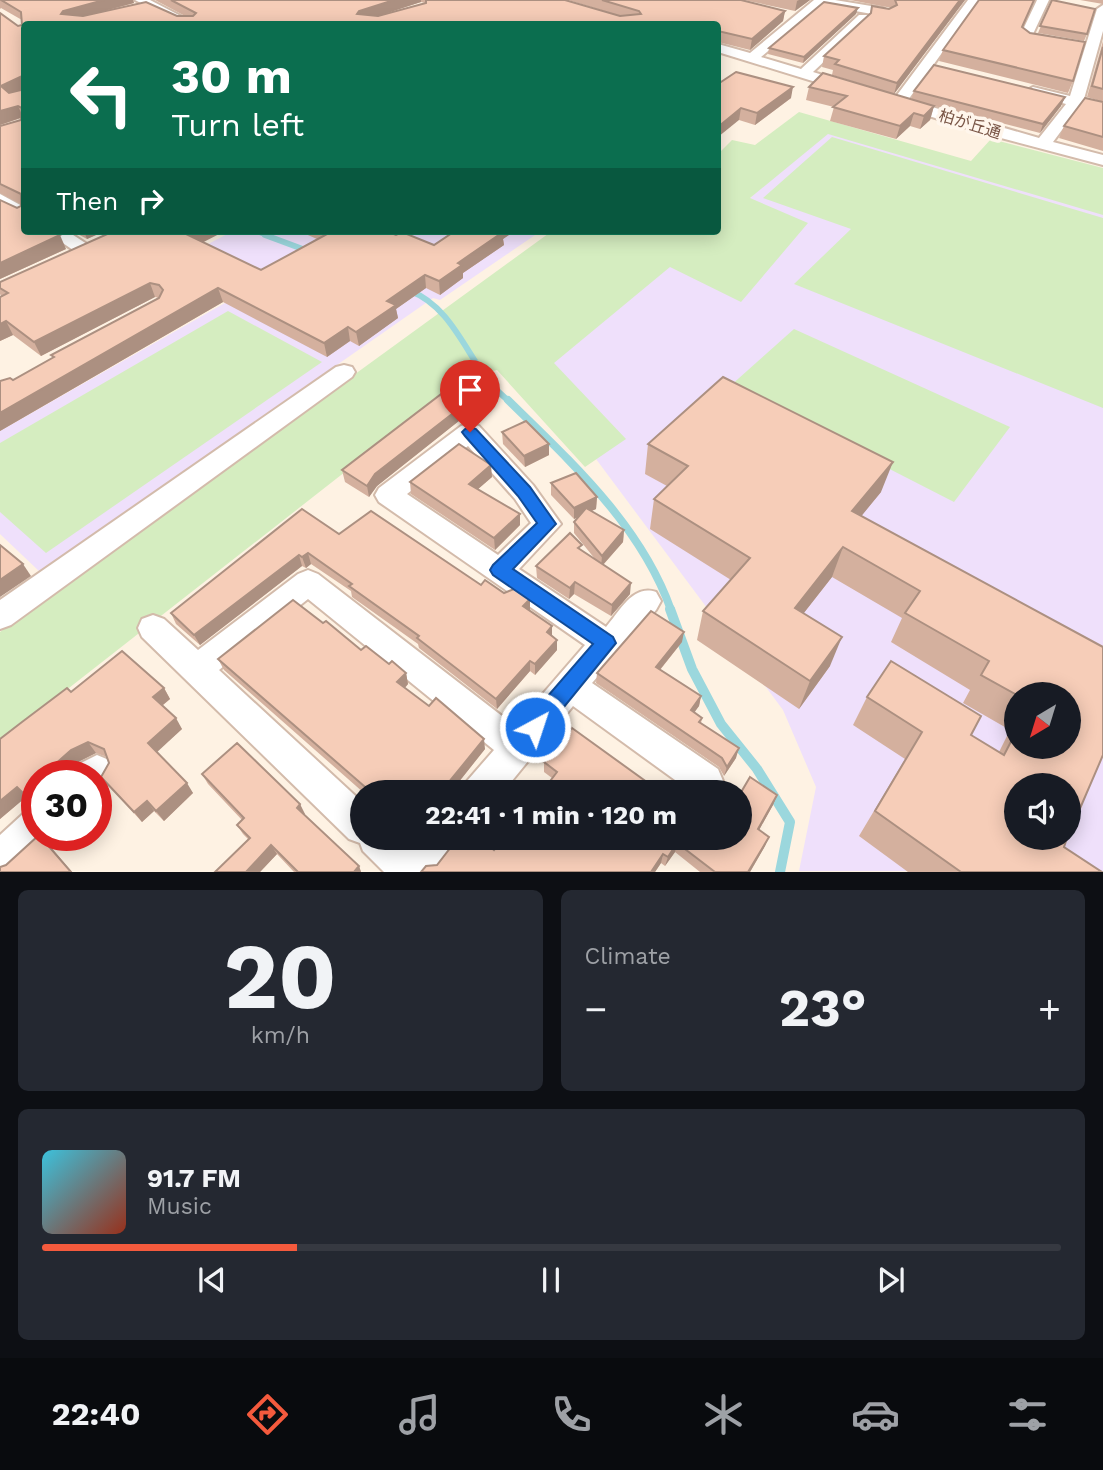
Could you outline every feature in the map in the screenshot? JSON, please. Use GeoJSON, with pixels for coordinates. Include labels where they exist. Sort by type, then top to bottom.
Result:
{"type":"FeatureCollection","features":[{"type":"Feature","properties":{"kind":"street"},"geometry":{"type":"LineString","coordinates":[[752,58],[794,17],[821,0],[887,13]]}},
{"type":"Feature","properties":{"kind":"street","name":"柏が丘通"},"geometry":{"type":"LineString","coordinates":[[974,0],[933,67],[893,101],[1103,160]]}},
{"type":"Feature","properties":{"kind":"street"},"geometry":{"type":"LineString","coordinates":[[1043,0],[1027,37],[1081,53]]}},
{"type":"Feature","properties":{"kind":"street"},"geometry":{"type":"LineString","coordinates":[[143,4],[183,21]]}},
{"type":"Feature","properties":{"kind":"street"},"geometry":{"type":"LineString","coordinates":[[1043,144],[1076,101],[1081,53],[1099,11]]}},
{"type":"Feature","properties":{"kind":"street"},"geometry":{"type":"LineString","coordinates":[[803,74],[863,18]]}},
{"type":"Feature","properties":{"kind":"street"},"geometry":{"type":"LineString","coordinates":[[721,52],[752,58],[863,92]]}},
{"type":"Feature","properties":{"kind":"street"},"geometry":{"type":"LineString","coordinates":[[1021,88],[1103,108]]}},
{"type":"Feature","properties":{"kind":"street"},"geometry":{"type":"LineString","coordinates":[[61,235],[86,250]]}},
{"type":"Feature","properties":{"kind":"street"},"geometry":{"type":"LineString","coordinates":[[61,261],[106,240]]}},
{"type":"Feature","properties":{"kind":"street"},"geometry":{"type":"LineString","coordinates":[[0,616],[344,372]]}},
{"type":"Feature","properties":{"kind":"street"},"geometry":{"type":"LineString","coordinates":[[500,570],[547,524],[524,492],[470,432],[388,495],[606,643]]}},
{"type":"Feature","properties":{"kind":"street"},"geometry":{"type":"LineString","coordinates":[[197,669],[309,582],[517,748]]}},
{"type":"Feature","properties":{"kind":"street"},"geometry":{"type":"LineString","coordinates":[[490,780],[606,643],[617,636],[646,601]]}},
{"type":"Feature","properties":{"kind":"street"},"geometry":{"type":"LineString","coordinates":[[153,628],[350,815]]}},
{"type":"Feature","properties":{"kind":"street"},"geometry":{"type":"LineString","coordinates":[[570,685],[706,780]]}},
{"type":"Feature","properties":{"kind":"street"},"geometry":{"type":"LineString","coordinates":[[0,859],[21,840]]}},
{"type":"Feature","properties":{"kind":"street"},"geometry":{"type":"LineString","coordinates":[[389,850],[412,872],[431,850]]}},
{"type":"Feature","properties":{"kind":"shaded area"},"geometry":{"type":"Polygon","coordinates":[[[824,123],[973,164],[991,139],[1103,171],[1103,871],[799,871],[816,787],[783,710],[523,361],[712,235],[721,235],[721,228],[824,123]]]}},
{"type":"Feature","properties":{"kind":"shaded area"},"geometry":{"type":"Polygon","coordinates":[[[225,235],[535,235],[440,300],[433,298],[40,572],[0,534],[0,431],[239,295],[174,262],[225,235]]]}},
{"type":"Feature","properties":{"kind":"green space"},"geometry":{"type":"Polygon","coordinates":[[[799,112],[971,161],[991,139],[1103,168],[1103,215],[828,134],[750,198],[808,223],[741,302],[670,267],[554,363],[626,439],[585,467],[497,370],[465,378],[0,742],[0,632],[546,235],[721,235],[721,151],[732,140],[755,145],[799,112]]]}},
{"type":"Feature","properties":{"kind":"green space"},"geometry":{"type":"Polygon","coordinates":[[[832,137],[1103,218],[1103,408],[794,284],[851,229],[763,198],[832,137]]]}},
{"type":"Feature","properties":{"kind":"green space"},"geometry":{"type":"Polygon","coordinates":[[[228,311],[322,362],[46,553],[0,512],[0,443],[228,311]]]}},
{"type":"Feature","properties":{"kind":"green space"},"geometry":{"type":"Polygon","coordinates":[[[794,329],[1010,427],[954,502],[729,387],[794,329]]]}},
{"type":"Feature","properties":{"kind":"building"},"geometry":{"type":"Polygon","coordinates":[[[1,0],[104,0],[63,11],[61,14],[83,16],[146,2],[177,16],[193,16],[196,13],[171,0],[394,0],[357,14],[378,16],[426,3],[426,0],[565,0],[620,16],[641,14],[639,11],[602,0],[741,0],[785,11],[752,39],[721,32],[721,21],[22,21],[21,12],[1,0]]]}},
{"type":"Feature","properties":{"kind":"building"},"geometry":{"type":"Polygon","coordinates":[[[895,0],[960,0],[897,83],[835,64],[839,60],[824,56],[871,13],[872,6],[889,9],[897,5],[895,0]]]}},
{"type":"Feature","properties":{"kind":"building"},"geometry":{"type":"Polygon","coordinates":[[[979,0],[1034,0],[1022,27],[1030,33],[1085,42],[1073,81],[943,50],[979,0]]]}},
{"type":"Feature","properties":{"kind":"building"},"geometry":{"type":"Polygon","coordinates":[[[1052,0],[1095,9],[1087,34],[1040,26],[1052,0]]]}},
{"type":"Feature","properties":{"kind":"building"},"geometry":{"type":"Polygon","coordinates":[[[824,2],[858,8],[804,57],[769,48],[824,2]]]}},
{"type":"Feature","properties":{"kind":"building"},"geometry":{"type":"Polygon","coordinates":[[[0,13],[18,26],[21,25],[21,90],[21,108],[0,111],[0,13]],[[20,77],[1,86],[9,93],[21,90],[20,77]]]}},
{"type":"Feature","properties":{"kind":"building"},"geometry":{"type":"Polygon","coordinates":[[[1103,47],[1103,89],[1092,86],[1103,47]]]}},
{"type":"Feature","properties":{"kind":"building"},"geometry":{"type":"Polygon","coordinates":[[[934,65],[1065,97],[1043,124],[914,91],[934,65]]]}},
{"type":"Feature","properties":{"kind":"building"},"geometry":{"type":"Polygon","coordinates":[[[736,72],[793,87],[757,113],[741,108],[721,125],[721,82],[736,72]]]}},
{"type":"Feature","properties":{"kind":"building"},"geometry":{"type":"Polygon","coordinates":[[[823,73],[934,106],[924,116],[914,113],[900,126],[833,107],[847,96],[809,87],[823,73]]]}},
{"type":"Feature","properties":{"kind":"building"},"geometry":{"type":"Polygon","coordinates":[[[1085,98],[1103,102],[1103,137],[1064,126],[1085,98]]]}},
{"type":"Feature","properties":{"kind":"building"},"geometry":{"type":"Polygon","coordinates":[[[21,120],[21,194],[0,184],[0,126],[21,120]]]}},
{"type":"Feature","properties":{"kind":"building"},"geometry":{"type":"Polygon","coordinates":[[[0,200],[17,208],[21,206],[21,235],[60,235],[0,263],[0,200]]]}},
{"type":"Feature","properties":{"kind":"building"},"geometry":{"type":"Polygon","coordinates":[[[105,235],[188,235],[261,270],[325,235],[409,235],[434,245],[449,235],[499,235],[458,263],[462,265],[439,281],[425,275],[387,301],[396,305],[356,332],[348,327],[324,343],[218,288],[0,413],[0,381],[10,378],[13,380],[54,357],[51,355],[159,298],[163,290],[159,285],[150,283],[34,342],[6,321],[0,324],[0,297],[8,293],[0,288],[0,282],[105,235]]]}},
{"type":"Feature","properties":{"kind":"building"},"geometry":{"type":"Polygon","coordinates":[[[466,375],[488,386],[375,474],[367,486],[342,470],[466,375]]]}},
{"type":"Feature","properties":{"kind":"building"},"geometry":{"type":"Polygon","coordinates":[[[723,377],[893,462],[852,511],[1103,647],[1103,755],[1081,806],[1081,773],[1004,773],[1004,850],[1069,850],[1102,872],[961,872],[875,811],[922,732],[867,697],[891,661],[981,716],[971,735],[1004,755],[1004,760],[1082,760],[1082,682],[1004,682],[1004,688],[981,675],[989,661],[905,613],[920,591],[843,547],[795,608],[842,637],[810,681],[703,611],[750,558],[654,499],[688,466],[648,444],[723,377]]]}},
{"type":"Feature","properties":{"kind":"building"},"geometry":{"type":"Polygon","coordinates":[[[526,421],[549,444],[524,456],[502,432],[526,421]]]}},
{"type":"Feature","properties":{"kind":"building"},"geometry":{"type":"Polygon","coordinates":[[[459,444],[491,465],[469,484],[520,514],[494,538],[410,482],[459,444]]]}},
{"type":"Feature","properties":{"kind":"building"},"geometry":{"type":"Polygon","coordinates":[[[576,473],[597,497],[574,508],[551,483],[576,473]]]}},
{"type":"Feature","properties":{"kind":"building"},"geometry":{"type":"Polygon","coordinates":[[[586,508],[624,530],[602,556],[574,522],[586,508]]]}},
{"type":"Feature","properties":{"kind":"building"},"geometry":{"type":"Polygon","coordinates":[[[302,509],[339,534],[371,511],[481,585],[485,580],[504,593],[514,589],[530,599],[523,606],[552,626],[547,632],[557,640],[535,664],[530,661],[496,699],[417,638],[419,636],[308,553],[302,557],[299,555],[194,635],[171,613],[302,509]]]}},
{"type":"Feature","properties":{"kind":"building"},"geometry":{"type":"Polygon","coordinates":[[[570,533],[582,545],[578,548],[631,583],[612,605],[575,582],[570,588],[536,566],[570,533]]]}},
{"type":"Feature","properties":{"kind":"building"},"geometry":{"type":"Polygon","coordinates":[[[0,545],[23,564],[0,580],[0,545]]]}},
{"type":"Feature","properties":{"kind":"building"},"geometry":{"type":"Polygon","coordinates":[[[293,600],[323,623],[326,621],[361,650],[366,646],[389,664],[392,661],[406,673],[397,682],[429,706],[436,698],[484,739],[451,780],[357,780],[218,659],[293,600]]]}},
{"type":"Feature","properties":{"kind":"building"},"geometry":{"type":"Polygon","coordinates":[[[651,611],[684,632],[656,667],[701,696],[691,710],[702,718],[699,722],[739,748],[727,767],[722,758],[597,673],[651,611]]]}},
{"type":"Feature","properties":{"kind":"building"},"geometry":{"type":"Polygon","coordinates":[[[122,651],[164,688],[153,697],[176,718],[148,743],[187,783],[156,811],[147,801],[134,812],[112,789],[112,760],[108,760],[104,749],[88,742],[71,750],[60,760],[21,760],[21,791],[17,787],[0,801],[0,739],[67,688],[71,692],[122,651]]]}},
{"type":"Feature","properties":{"kind":"building"},"geometry":{"type":"Polygon","coordinates":[[[572,728],[644,780],[551,780],[557,772],[544,762],[572,728]]]}},
{"type":"Feature","properties":{"kind":"building"},"geometry":{"type":"Polygon","coordinates":[[[237,743],[300,804],[297,808],[359,866],[354,872],[298,872],[271,845],[246,872],[215,872],[250,838],[237,825],[244,818],[202,774],[237,743]]]}},
{"type":"Feature","properties":{"kind":"building"},"geometry":{"type":"Polygon","coordinates":[[[750,777],[777,795],[758,829],[769,837],[748,872],[715,872],[686,850],[752,850],[752,780],[748,780],[750,777]]]}},
{"type":"Feature","properties":{"kind":"building"},"geometry":{"type":"Polygon","coordinates":[[[449,850],[672,850],[668,857],[663,854],[651,872],[421,872],[426,866],[437,865],[449,850]]]}},
{"type":"Feature","properties":{"kind":"building"},"geometry":{"type":"Polygon","coordinates":[[[21,851],[53,851],[71,872],[0,872],[0,867],[21,851]]]}},
{"type":"Feature","properties":{"kind":"waterway"},"geometry":{"type":"LineString","coordinates":[[265,235],[308,251]]}},
{"type":"Feature","properties":{"kind":"waterway"},"geometry":{"type":"LineString","coordinates":[[265,235],[270,237]]}},
{"type":"Feature","properties":{"kind":"waterway"},"geometry":{"type":"LineString","coordinates":[[410,291],[435,306],[445,317],[489,382],[510,402]]}},
{"type":"Feature","properties":{"kind":"waterway"},"geometry":{"type":"LineString","coordinates":[[508,400],[579,471],[623,523],[642,550],[671,610]]}},
{"type":"Feature","properties":{"kind":"waterway"},"geometry":{"type":"LineString","coordinates":[[670,609],[692,669],[721,724],[757,769],[790,822],[780,872]]}},
{"type":"Feature","properties":{"kind":"route"},"geometry":{"type":"LineString","coordinates":[[470,432],[524,492],[547,524],[500,570],[606,643],[535,727]]}}]}
